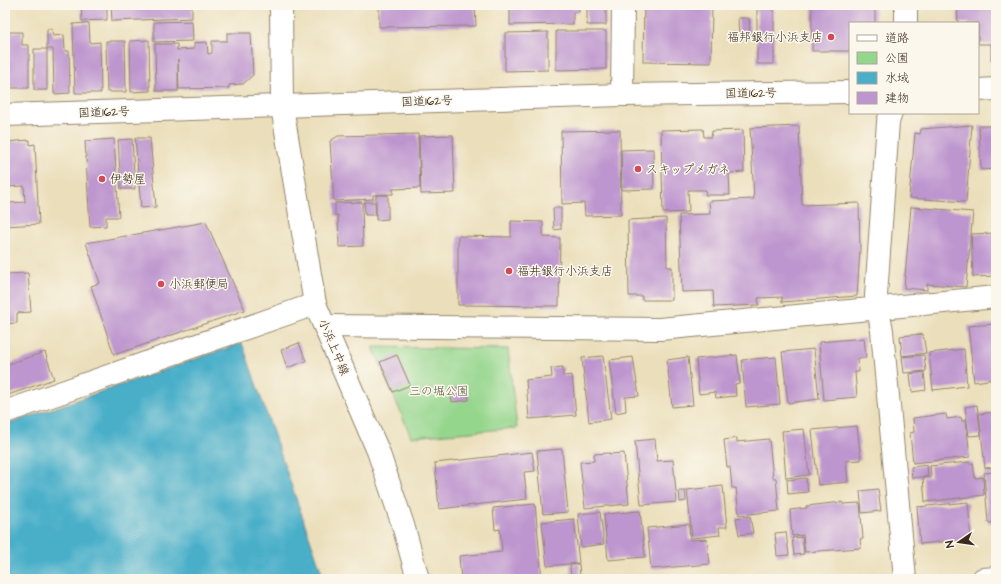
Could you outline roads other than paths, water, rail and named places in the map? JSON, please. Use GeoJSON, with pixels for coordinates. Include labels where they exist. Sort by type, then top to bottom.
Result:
{"type":"FeatureCollection","features":[{"type":"Feature","properties":{"kind":"main road","name":"小浜上中線"},"geometry":{"type":"LineString","coordinates":[[281,5],[282,107],[315,304],[378,451],[403,525],[418,579]]}},
{"type":"Feature","properties":{"kind":"main road"},"geometry":{"type":"LineString","coordinates":[[622,95],[623,5]]}},
{"type":"Feature","properties":{"kind":"main road"},"geometry":{"type":"LineString","coordinates":[[906,5],[906,22]]}},
{"type":"Feature","properties":{"kind":"main road"},"geometry":{"type":"LineString","coordinates":[[979,90],[996,90]]}},
{"type":"Feature","properties":{"kind":"main road","name":"国道162号"},"geometry":{"type":"LineString","coordinates":[[5,115],[622,95],[849,92]]}},
{"type":"Feature","properties":{"kind":"main road"},"geometry":{"type":"LineString","coordinates":[[892,114],[888,122],[877,288],[905,579]]}},
{"type":"Feature","properties":{"kind":"main road"},"geometry":{"type":"LineString","coordinates":[[325,326],[660,329],[996,297]]}},
{"type":"Feature","properties":{"kind":"main road"},"geometry":{"type":"LineString","coordinates":[[5,412],[315,304]]}},
{"type":"Feature","properties":{"kind":"main road"},"geometry":{"type":"LineString","coordinates":[[983,579],[996,578]]}},
{"type":"Feature","properties":{"kind":"water"},"geometry":{"type":"Polygon","coordinates":[[[242,343],[324,579],[5,579],[5,425],[242,343]]]}},
{"type":"Feature","properties":{"kind":"place","name":"福邦銀行小浜支店"},"geometry":{"type":"Point","coordinates":[831,37]}},
{"type":"Feature","properties":{"kind":"place","name":"スキップメガネ"},"geometry":{"type":"Point","coordinates":[638,169]}},
{"type":"Feature","properties":{"kind":"place","name":"伊勢屋"},"geometry":{"type":"Point","coordinates":[102,179]}},
{"type":"Feature","properties":{"kind":"place","name":"福井銀行小浜支店"},"geometry":{"type":"Point","coordinates":[509,271]}},
{"type":"Feature","properties":{"kind":"place","name":"小浜郵便局"},"geometry":{"type":"Point","coordinates":[161,284]}},
{"type":"Feature","properties":{"kind":"park label","name":"三の堀公園"},"geometry":{"type":"Point","coordinates":[439,391]}}]}
